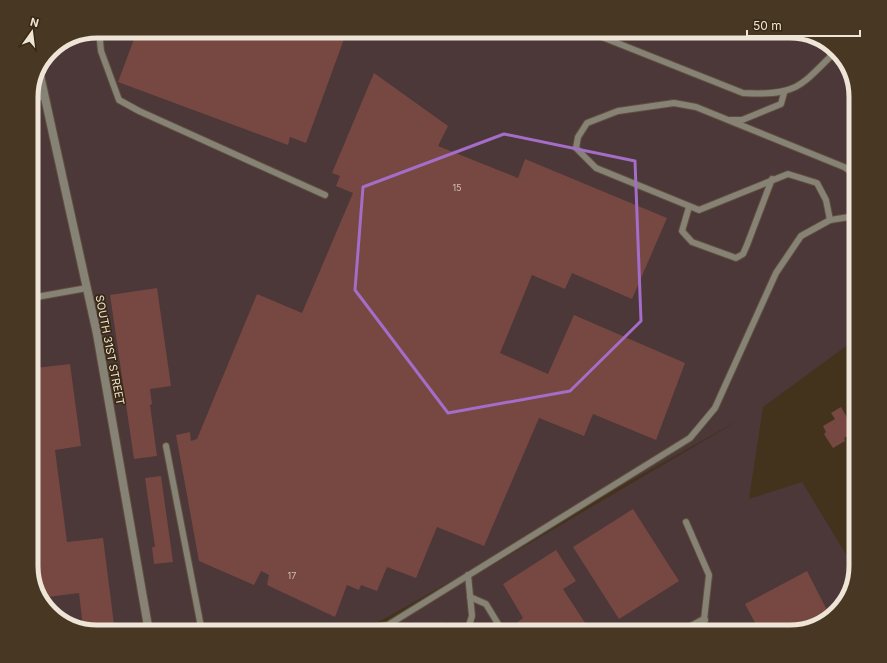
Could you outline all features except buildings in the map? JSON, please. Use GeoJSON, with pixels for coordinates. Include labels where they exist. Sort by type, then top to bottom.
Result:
{"type":"FeatureCollection","features":[{"type":"Feature","properties":{"kind":"street","name":"SOUTH 31ST STREET"},"geometry":{"type":"LineString","coordinates":[[41,80],[97,334],[148,625]]}},
{"type":"Feature","properties":{"kind":"street"},"geometry":{"type":"LineString","coordinates":[[695,625],[704,620]]}},
{"type":"Feature","properties":{"kind":"lane"},"geometry":{"type":"LineString","coordinates":[[100,38],[101,51],[119,100],[139,111],[325,195]]}},
{"type":"Feature","properties":{"kind":"lane"},"geometry":{"type":"LineString","coordinates":[[605,38],[743,93],[765,95],[784,92],[803,84],[832,55]]}},
{"type":"Feature","properties":{"kind":"lane"},"geometry":{"type":"LineString","coordinates":[[729,121],[742,120],[781,104],[784,92]]}},
{"type":"Feature","properties":{"kind":"lane"},"geometry":{"type":"LineString","coordinates":[[38,97],[44,96]]}},
{"type":"Feature","properties":{"kind":"lane"},"geometry":{"type":"LineString","coordinates":[[830,220],[826,200],[818,183],[788,174],[772,179],[699,210],[689,207],[596,168],[576,148],[578,137],[587,123],[618,111],[674,103],[696,107],[849,170]]}},
{"type":"Feature","properties":{"kind":"lane"},"geometry":{"type":"LineString","coordinates":[[689,207],[682,231],[692,242],[736,258],[743,254],[772,179]]}},
{"type":"Feature","properties":{"kind":"lane"},"geometry":{"type":"LineString","coordinates":[[388,625],[690,438],[715,408],[776,273],[801,236],[830,220],[849,217]]}},
{"type":"Feature","properties":{"kind":"lane"},"geometry":{"type":"LineString","coordinates":[[38,297],[87,288]]}},
{"type":"Feature","properties":{"kind":"lane"},"geometry":{"type":"LineString","coordinates":[[166,446],[201,625]]}},
{"type":"Feature","properties":{"kind":"lane"},"geometry":{"type":"LineString","coordinates":[[686,522],[709,575],[704,620]]}},
{"type":"Feature","properties":{"kind":"lane"},"geometry":{"type":"LineString","coordinates":[[468,575],[472,616],[469,625]]}},
{"type":"Feature","properties":{"kind":"lane"},"geometry":{"type":"LineString","coordinates":[[470,597],[486,604],[499,625]]}},
{"type":"Feature","properties":{"kind":"highlighted area"},"geometry":{"type":"Polygon","coordinates":[[[504,134],[635,161],[641,321],[570,391],[448,413],[355,290],[363,187],[504,134]]]}},
{"type":"Feature","properties":{"kind":"shaded area"},"geometry":{"type":"Polygon","coordinates":[[[97,38],[790,38],[809,41],[826,50],[837,61],[843,71],[847,82],[849,97],[849,344],[763,407],[749,499],[802,482],[849,559],[846,585],[837,602],[826,613],[805,623],[790,625],[373,625],[97,625],[78,622],[67,617],[53,605],[46,596],[41,585],[38,570],[38,93],[44,71],[50,61],[67,46],[85,39],[97,38]],[[741,419],[373,625],[396,622],[741,419]]]}}]}
